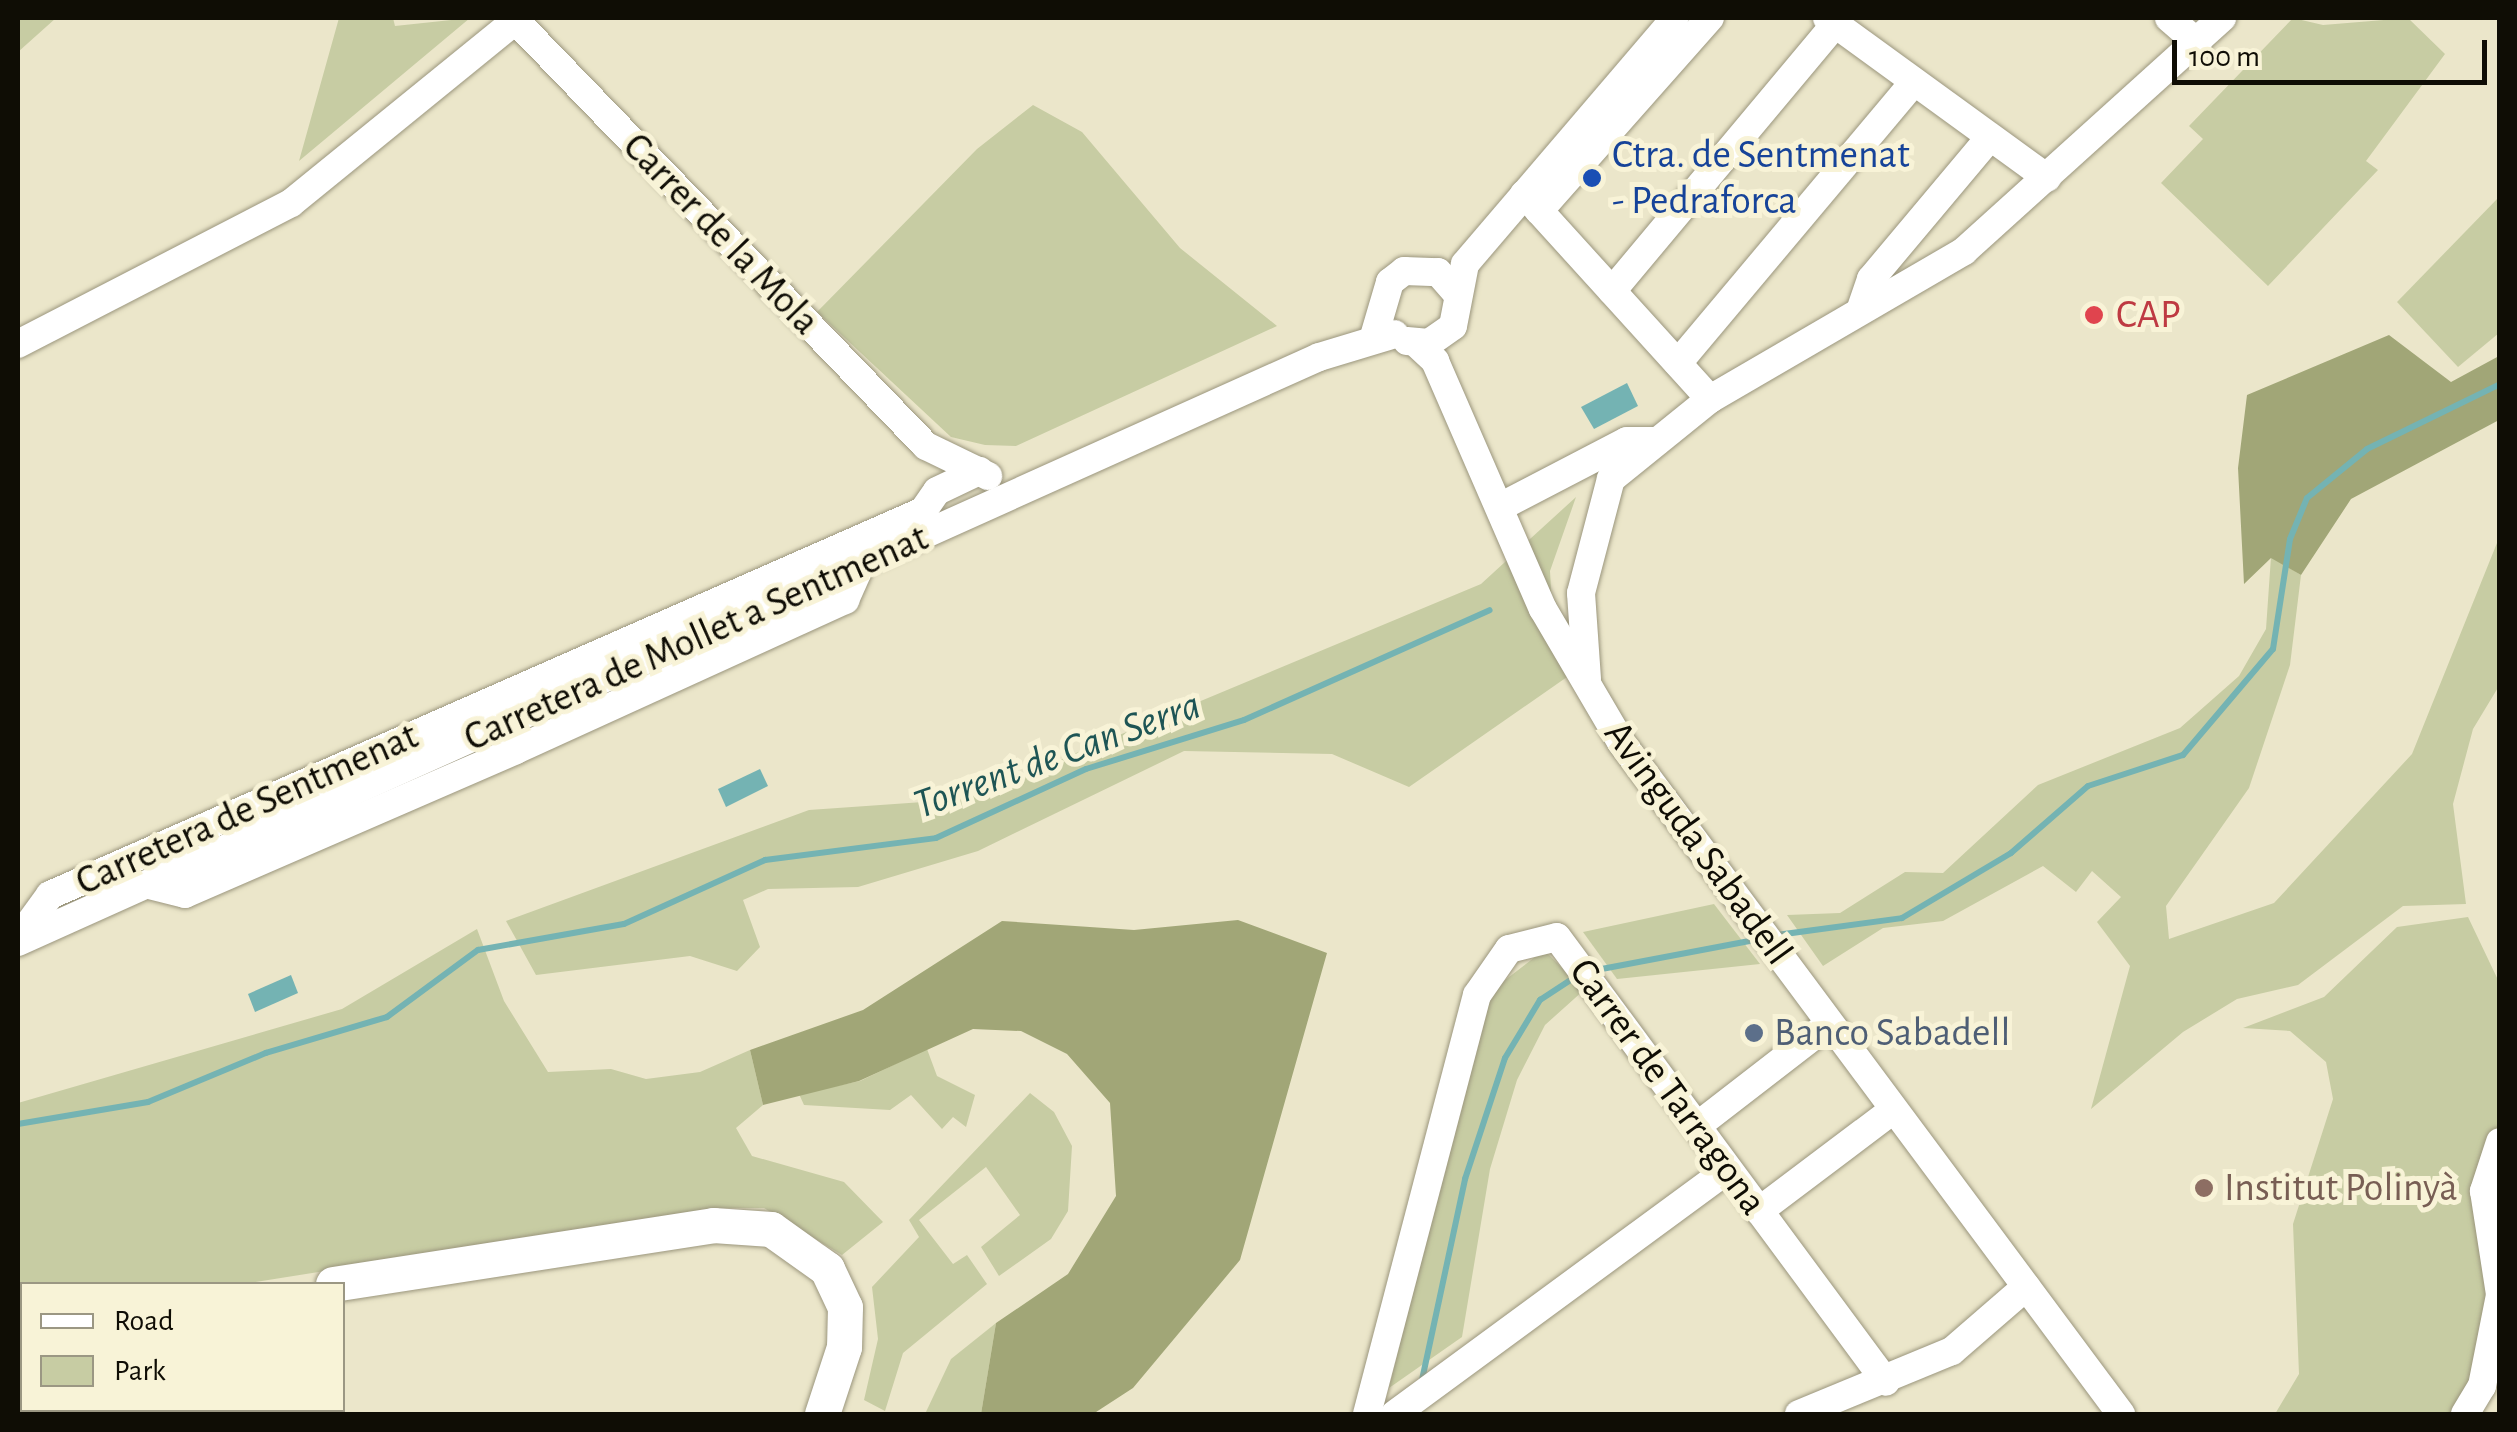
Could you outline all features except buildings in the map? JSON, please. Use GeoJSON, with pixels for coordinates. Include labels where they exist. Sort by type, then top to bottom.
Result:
{"type":"FeatureCollection","features":[{"type":"Feature","properties":{"kind":"main road"},"geometry":{"type":"LineString","coordinates":[[345,1282],[713,1225],[771,1229],[818,1260],[845,1307],[844,1347],[822,1414]]}},
{"type":"Feature","properties":{"kind":"street"},"geometry":{"type":"LineString","coordinates":[[1531,202],[1676,18]]}},
{"type":"Feature","properties":{"kind":"street"},"geometry":{"type":"LineString","coordinates":[[1408,338],[1452,326],[1453,276],[1531,202],[1710,18]]}},
{"type":"Feature","properties":{"kind":"street"},"geometry":{"type":"LineString","coordinates":[[2169,18],[2198,43]]}},
{"type":"Feature","properties":{"kind":"street","name":"Avinguda Sabadell"},"geometry":{"type":"LineString","coordinates":[[2121,1414],[1648,783],[1587,684],[1582,592],[1611,479],[1710,398],[1964,251],[2222,18]]}},
{"type":"Feature","properties":{"kind":"street"},"geometry":{"type":"LineString","coordinates":[[18,344],[292,203],[518,20]]}},
{"type":"Feature","properties":{"kind":"street","name":"Carrer de la Mola"},"geometry":{"type":"LineString","coordinates":[[518,20],[926,446],[1020,491]]}},
{"type":"Feature","properties":{"kind":"street"},"geometry":{"type":"LineString","coordinates":[[1612,291],[1831,21],[2047,178]]}},
{"type":"Feature","properties":{"kind":"street"},"geometry":{"type":"LineString","coordinates":[[1678,363],[1914,82]]}},
{"type":"Feature","properties":{"kind":"street"},"geometry":{"type":"LineString","coordinates":[[1860,312],[1871,279],[1990,137]]}},
{"type":"Feature","properties":{"kind":"street"},"geometry":{"type":"LineString","coordinates":[[1531,202],[1710,398]]}},
{"type":"Feature","properties":{"kind":"street"},"geometry":{"type":"LineString","coordinates":[[1453,276],[1421,268],[1390,282],[1408,338],[1500,507],[1587,684]]}},
{"type":"Feature","properties":{"kind":"street","name":"Carretera de Mollet a Sentmenat"},"geometry":{"type":"LineString","coordinates":[[862,562],[1020,491],[1408,338]]}},
{"type":"Feature","properties":{"kind":"street"},"geometry":{"type":"LineString","coordinates":[[1500,507],[1628,441],[1657,442]]}},
{"type":"Feature","properties":{"kind":"street"},"geometry":{"type":"LineString","coordinates":[[926,446],[945,524]]}},
{"type":"Feature","properties":{"kind":"street","name":"Carretera de Sentmenat"},"geometry":{"type":"LineString","coordinates":[[18,941],[50,895],[924,511],[937,491],[979,471]]}},
{"type":"Feature","properties":{"kind":"street","name":"Carretera de Sentmenat"},"geometry":{"type":"LineString","coordinates":[[18,941],[149,885],[185,894],[551,734],[845,600],[862,562]]}},
{"type":"Feature","properties":{"kind":"street","name":"Carrer de Tarragona"},"geometry":{"type":"LineString","coordinates":[[1367,1414],[1476,995],[1509,949],[1557,936],[1886,1382]]}},
{"type":"Feature","properties":{"kind":"street"},"geometry":{"type":"LineString","coordinates":[[1697,1126],[1829,1024]]}},
{"type":"Feature","properties":{"kind":"street"},"geometry":{"type":"LineString","coordinates":[[1759,1211],[1894,1110]]}},
{"type":"Feature","properties":{"kind":"street"},"geometry":{"type":"LineString","coordinates":[[2465,1414],[2482,1386],[2500,1294],[2484,1191],[2500,1142]]}},
{"type":"Feature","properties":{"kind":"street"},"geometry":{"type":"LineString","coordinates":[[1395,1414],[1728,1169]]}},
{"type":"Feature","properties":{"kind":"street"},"geometry":{"type":"LineString","coordinates":[[1799,1414],[1886,1382],[1952,1350],[2026,1287]]}},
{"type":"Feature","properties":{"kind":"green space"},"geometry":{"type":"Polygon","coordinates":[[[18,18],[56,18],[18,52],[18,18]]]}},
{"type":"Feature","properties":{"kind":"green space"},"geometry":{"type":"Polygon","coordinates":[[[339,18],[393,18],[395,26],[470,18],[299,161],[339,18]]]}},
{"type":"Feature","properties":{"kind":"green space"},"geometry":{"type":"Polygon","coordinates":[[[2293,18],[2323,25],[2408,18],[2445,54],[2366,161],[2378,170],[2268,286],[2161,183],[2203,139],[2189,126],[2293,18]]]}},
{"type":"Feature","properties":{"kind":"green space"},"geometry":{"type":"Polygon","coordinates":[[[1033,105],[1082,132],[1180,248],[1277,326],[1016,446],[985,445],[951,437],[817,312],[977,149],[1033,105]]]}},
{"type":"Feature","properties":{"kind":"green space"},"geometry":{"type":"Polygon","coordinates":[[[2499,197],[2499,333],[2458,367],[2397,302],[2499,197]]]}},
{"type":"Feature","properties":{"kind":"green space"},"geometry":{"type":"Polygon","coordinates":[[[2389,335],[2451,382],[2499,356],[2499,420],[2351,499],[2301,575],[2271,558],[2244,584],[2238,468],[2247,395],[2389,335]]]}},
{"type":"Feature","properties":{"kind":"green space"},"geometry":{"type":"Polygon","coordinates":[[[1576,497],[1550,571],[1554,644],[1567,677],[1409,787],[1332,754],[1184,751],[978,851],[858,887],[768,889],[743,900],[760,947],[737,971],[690,956],[536,975],[506,921],[809,810],[966,799],[1481,584],[1576,497]]]}},
{"type":"Feature","properties":{"kind":"green space"},"geometry":{"type":"Polygon","coordinates":[[[2499,538],[2499,686],[2473,729],[2453,804],[2466,904],[2403,906],[2298,985],[2237,999],[2183,1032],[2091,1109],[2130,966],[2097,922],[2121,897],[2092,871],[2076,892],[2043,866],[1943,921],[1883,928],[1823,966],[1787,915],[1840,913],[1905,872],[1943,873],[2038,785],[2180,728],[2239,676],[2266,629],[2271,557],[2301,575],[2290,665],[2249,788],[2166,906],[2169,939],[2274,903],[2412,754],[2499,538]]]}},
{"type":"Feature","properties":{"kind":"green space"},"geometry":{"type":"Polygon","coordinates":[[[1714,904],[1760,964],[1617,979],[1583,932],[1714,904]]]}},
{"type":"Feature","properties":{"kind":"green space"},"geometry":{"type":"Polygon","coordinates":[[[2468,917],[2499,982],[2500,1131],[2487,1336],[2457,1414],[2275,1414],[2299,1374],[2293,1224],[2333,1099],[2326,1062],[2290,1031],[2243,1028],[2324,997],[2397,927],[2468,917]]]}},
{"type":"Feature","properties":{"kind":"green space"},"geometry":{"type":"Polygon","coordinates":[[[1238,920],[1327,953],[1240,1260],[1133,1388],[1093,1414],[981,1414],[996,1323],[1068,1274],[1116,1196],[1110,1103],[1067,1054],[1021,1031],[973,1029],[859,1081],[763,1105],[750,1050],[863,1010],[1002,921],[1134,930],[1238,920]]]}},
{"type":"Feature","properties":{"kind":"green space"},"geometry":{"type":"Polygon","coordinates":[[[477,929],[504,1001],[548,1072],[611,1069],[646,1079],[700,1072],[750,1050],[763,1105],[736,1128],[752,1156],[844,1182],[883,1222],[842,1255],[764,1208],[721,1208],[256,1282],[20,1282],[18,1292],[18,1103],[342,1009],[477,929]]]}},
{"type":"Feature","properties":{"kind":"green space"},"geometry":{"type":"Polygon","coordinates":[[[1544,950],[1584,990],[1545,1025],[1517,1080],[1490,1169],[1462,1337],[1389,1388],[1487,994],[1544,950]]]}},
{"type":"Feature","properties":{"kind":"green space"},"geometry":{"type":"Polygon","coordinates":[[[927,1049],[937,1076],[975,1095],[966,1127],[953,1117],[942,1129],[911,1095],[890,1110],[804,1105],[799,1094],[860,1081],[927,1049]]]}},
{"type":"Feature","properties":{"kind":"green space"},"geometry":{"type":"Polygon","coordinates":[[[1030,1093],[1054,1112],[1072,1146],[1068,1211],[1051,1239],[999,1276],[981,1247],[1020,1215],[986,1167],[919,1220],[953,1264],[967,1255],[987,1284],[903,1353],[885,1411],[864,1400],[878,1339],[872,1287],[919,1237],[909,1220],[1030,1093]]]}},
{"type":"Feature","properties":{"kind":"green space"},"geometry":{"type":"Polygon","coordinates":[[[996,1323],[981,1414],[925,1414],[951,1359],[996,1323]]]}},
{"type":"Feature","properties":{"kind":"water"},"geometry":{"type":"Polygon","coordinates":[[[1627,383],[1638,406],[1594,429],[1581,407],[1627,383]]]}},
{"type":"Feature","properties":{"kind":"water"},"geometry":{"type":"Polygon","coordinates":[[[760,769],[768,786],[726,807],[718,789],[760,769]]]}},
{"type":"Feature","properties":{"kind":"water"},"geometry":{"type":"Polygon","coordinates":[[[291,975],[298,993],[255,1012],[248,994],[291,975]]]}},
{"type":"Feature","properties":{"kind":"waterway"},"geometry":{"type":"LineString","coordinates":[[1777,935],[1902,918],[2011,853],[2088,786],[2183,755],[2273,649],[2290,539],[2307,498],[2367,449],[2500,384]]}},
{"type":"Feature","properties":{"kind":"waterway","name":"Torrent de Can Serra"},"geometry":{"type":"LineString","coordinates":[[18,1124],[148,1102],[266,1053],[387,1017],[478,950],[624,924],[765,860],[936,838],[1086,769],[1244,720],[1490,610]]}},
{"type":"Feature","properties":{"kind":"waterway"},"geometry":{"type":"LineString","coordinates":[[1591,971],[1760,939]]}},
{"type":"Feature","properties":{"kind":"waterway"},"geometry":{"type":"LineString","coordinates":[[1422,1380],[1465,1179],[1505,1058],[1540,1000],[1575,977]]}},
{"type":"Feature","properties":{"kind":"place","name":"Ctra. de Sentmenat - Pedraforca"},"geometry":{"type":"Point","coordinates":[1592,178]}},
{"type":"Feature","properties":{"kind":"place","name":"CAP"},"geometry":{"type":"Point","coordinates":[2094,315]}},
{"type":"Feature","properties":{"kind":"place","name":"Banco Sabadell"},"geometry":{"type":"Point","coordinates":[1754,1033]}},
{"type":"Feature","properties":{"kind":"place","name":"Institut Polinyà"},"geometry":{"type":"Point","coordinates":[2204,1188]}}]}
